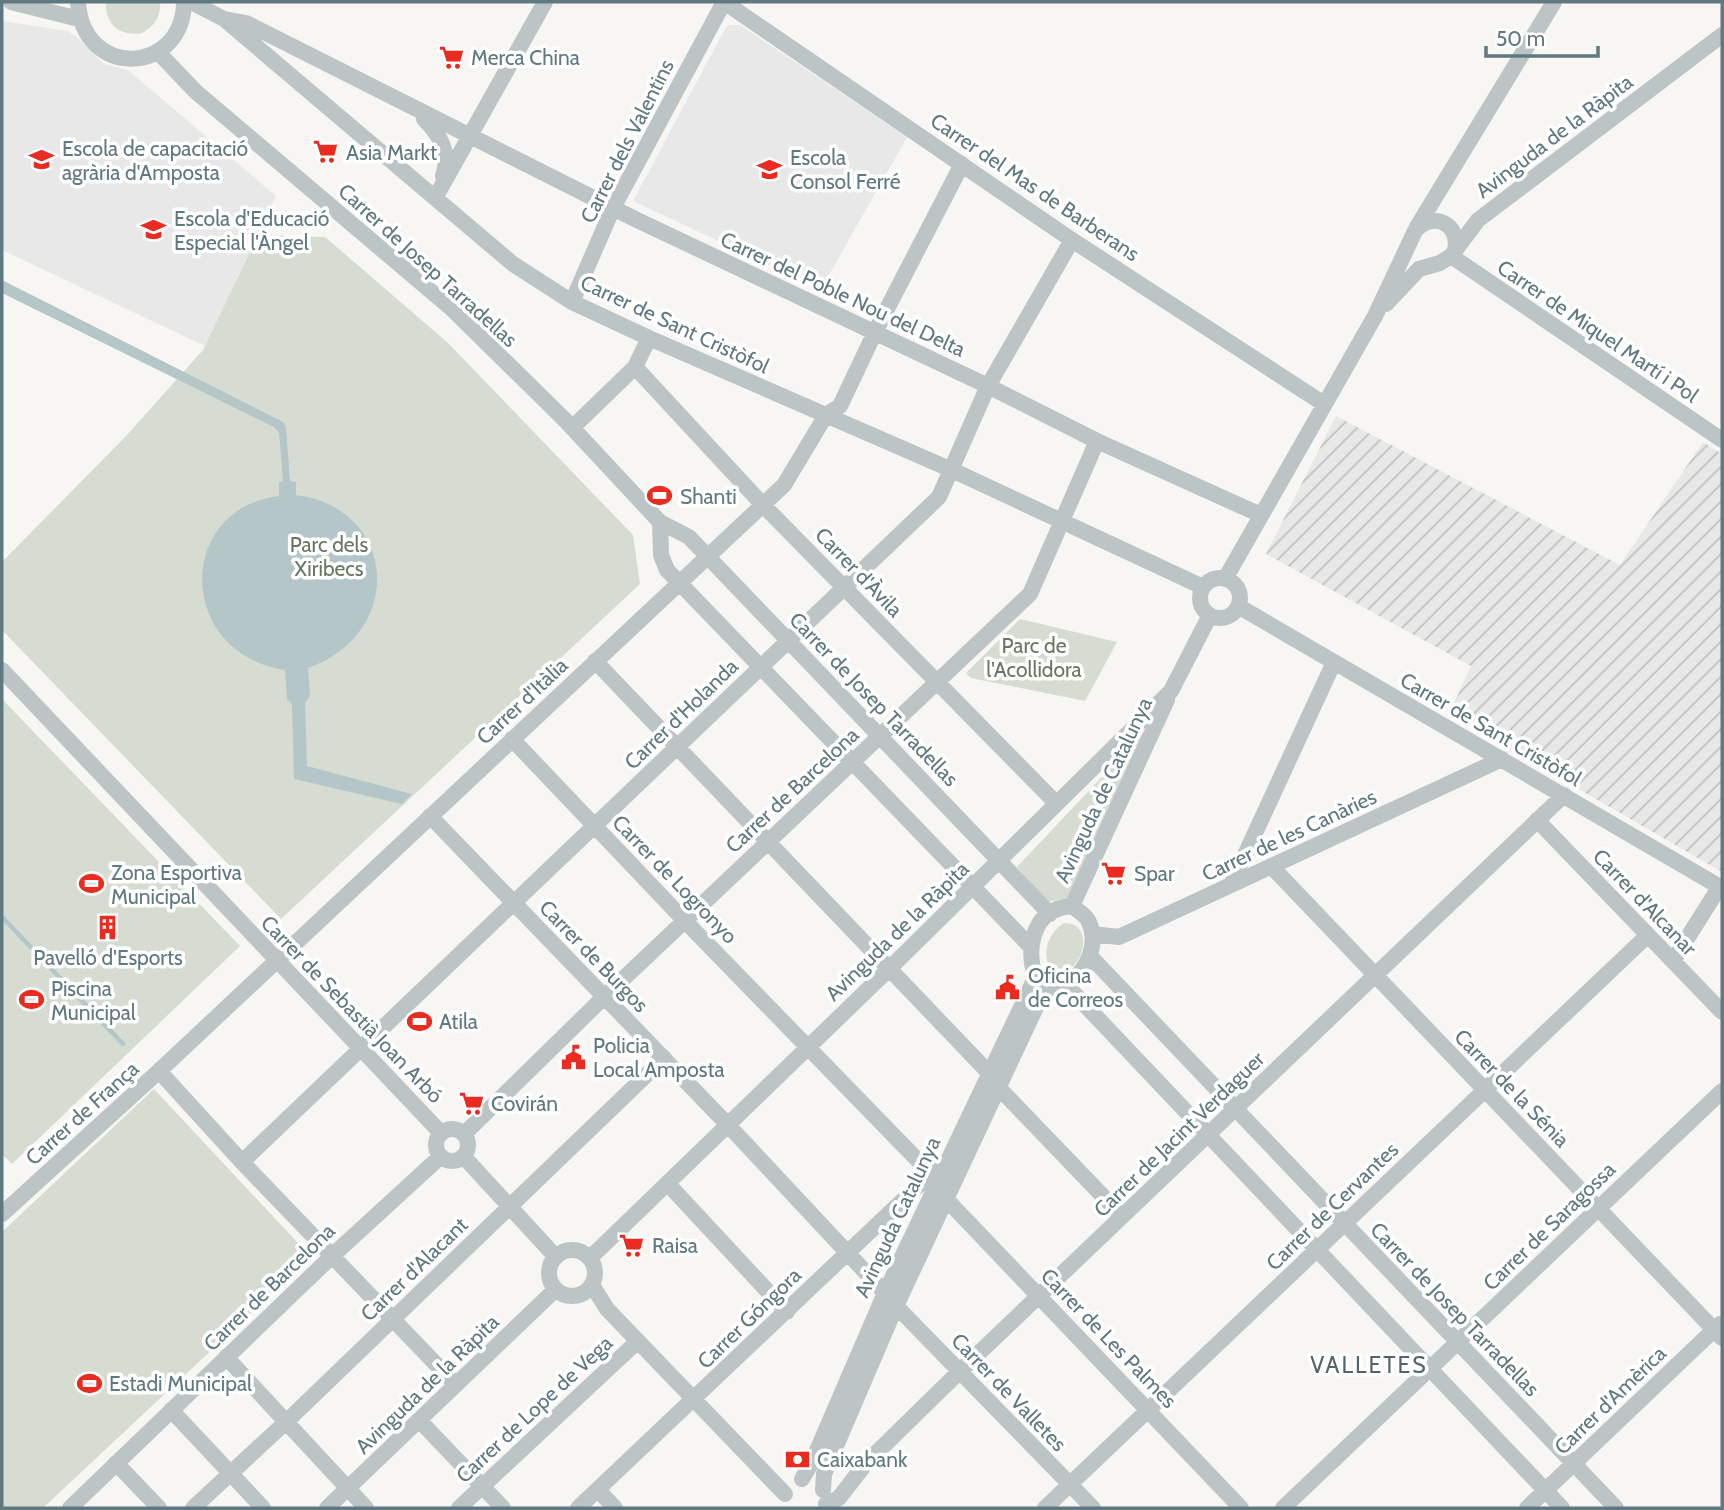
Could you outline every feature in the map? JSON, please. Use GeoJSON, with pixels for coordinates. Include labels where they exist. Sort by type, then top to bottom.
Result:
{"type":"FeatureCollection","features":[{"type":"Feature","properties":{"kind":"street"},"geometry":{"type":"LineString","coordinates":[[11,2],[79,19]]}},
{"type":"Feature","properties":{"kind":"street"},"geometry":{"type":"LineString","coordinates":[[78,2],[79,19],[86,34],[110,55],[127,59],[142,58],[158,52],[170,42],[179,29],[184,2]]}},
{"type":"Feature","properties":{"kind":"street","name":"Carrer de Sant Cristòfol"},"geometry":{"type":"LineString","coordinates":[[191,2],[224,19],[513,264],[572,302],[952,470],[1203,587]]}},
{"type":"Feature","properties":{"kind":"street"},"geometry":{"type":"LineString","coordinates":[[435,198],[545,2]]}},
{"type":"Feature","properties":{"kind":"street","name":"Carrer del Mas de Barberans"},"geometry":{"type":"LineString","coordinates":[[724,2],[1072,240],[1324,404]]}},
{"type":"Feature","properties":{"kind":"street","name":"Carrer dels Valentins"},"geometry":{"type":"LineString","coordinates":[[572,302],[612,208],[724,2]]}},
{"type":"Feature","properties":{"kind":"street"},"geometry":{"type":"LineString","coordinates":[[1225,579],[1375,316],[1414,234],[1554,2]]}},
{"type":"Feature","properties":{"kind":"street","name":"Carrer del Poble Nou del Delta"},"geometry":{"type":"LineString","coordinates":[[224,19],[246,23],[612,208],[988,386],[1097,441],[1261,515]]}},
{"type":"Feature","properties":{"kind":"street","name":"Avinguda de la Ràpita"},"geometry":{"type":"LineString","coordinates":[[1453,253],[1478,219],[1722,35]]}},
{"type":"Feature","properties":{"kind":"street","name":"Carrer de Josep Tarradellas"},"geometry":{"type":"LineString","coordinates":[[158,52],[195,91],[452,309],[572,428],[660,522],[689,537],[1050,914]]}},
{"type":"Feature","properties":{"kind":"street","name":"Carrer del Poble Nou del Delta"},"geometry":{"type":"LineString","coordinates":[[409,106],[437,132],[446,152],[445,170],[435,198]]}},
{"type":"Feature","properties":{"kind":"street","name":"Carrer d'Itàlia"},"geometry":{"type":"LineString","coordinates":[[159,1071],[784,485],[825,415],[840,406],[962,164]]}},
{"type":"Feature","properties":{"kind":"street"},"geometry":{"type":"LineString","coordinates":[[1375,316],[1419,269],[1446,260],[1453,253],[1456,242],[1454,233],[1443,221],[1441,189]]}},
{"type":"Feature","properties":{"kind":"street","name":"Avinguda de la Ràpita"},"geometry":{"type":"LineString","coordinates":[[1443,221],[1478,219]]}},
{"type":"Feature","properties":{"kind":"street"},"geometry":{"type":"LineString","coordinates":[[1434,264],[1417,256],[1414,250],[1414,234],[1426,221],[1443,221]]}},
{"type":"Feature","properties":{"kind":"street","name":"Carrer d'Holanda"},"geometry":{"type":"LineString","coordinates":[[242,1162],[939,497],[988,386],[1072,240]]}},
{"type":"Feature","properties":{"kind":"street","name":"Carrer de Miquel Martí i Pol"},"geometry":{"type":"LineString","coordinates":[[1453,253],[1722,440]]}},
{"type":"Feature","properties":{"kind":"street"},"geometry":{"type":"LineString","coordinates":[[572,428],[635,367],[649,338]]}},
{"type":"Feature","properties":{"kind":"street","name":"Carrer d'Àvila"},"geometry":{"type":"LineString","coordinates":[[635,367],[763,505],[1056,803]]}},
{"type":"Feature","properties":{"kind":"street","name":"Carrer de Barcelona"},"geometry":{"type":"LineString","coordinates":[[464,1134],[604,997],[1030,594],[1097,441]]}},
{"type":"Feature","properties":{"kind":"street"},"geometry":{"type":"LineString","coordinates":[[660,522],[661,555],[667,570],[1030,946],[1041,981],[1052,988],[1067,986],[1083,970],[1090,956],[1092,934],[1087,918],[1072,906],[1058,907],[1041,921],[1030,946]]}},
{"type":"Feature","properties":{"kind":"street"},"geometry":{"type":"LineString","coordinates":[[1213,579],[1225,579],[1238,589],[1240,598],[1238,606],[1229,616],[1216,618],[1205,611],[1200,599],[1203,587],[1213,579]]}},
{"type":"Feature","properties":{"kind":"street","name":"Carrer de Sant Cristòfol"},"geometry":{"type":"LineString","coordinates":[[1238,606],[1721,887]]}},
{"type":"Feature","properties":{"kind":"street","name":"Avinguda de la Ràpita"},"geometry":{"type":"LineString","coordinates":[[590,1258],[1171,691],[1210,615]]}},
{"type":"Feature","properties":{"kind":"street"},"geometry":{"type":"LineString","coordinates":[[595,662],[1122,1216]]}},
{"type":"Feature","properties":{"kind":"street"},"geometry":{"type":"LineString","coordinates":[[1231,885],[1334,662]]}},
{"type":"Feature","properties":{"kind":"street","name":"Carrer de Sebastià Joan Arbó"},"geometry":{"type":"LineString","coordinates":[[2,670],[275,961],[441,1133]]}},
{"type":"Feature","properties":{"kind":"street","name":"Avinguda de Catalunya"},"geometry":{"type":"LineString","coordinates":[[1072,906],[1171,691]]}},
{"type":"Feature","properties":{"kind":"street","name":"Carrer de Logronyo"},"geometry":{"type":"LineString","coordinates":[[512,739],[807,1047]]}},
{"type":"Feature","properties":{"kind":"street","name":"Carrer de les Canàries"},"geometry":{"type":"LineString","coordinates":[[1092,934],[1119,937],[1502,759]]}},
{"type":"Feature","properties":{"kind":"street","name":"Carrer de Jacint Verdaguer"},"geometry":{"type":"LineString","coordinates":[[825,1501],[839,1498],[866,1463],[959,1372],[1564,795]]}},
{"type":"Feature","properties":{"kind":"street","name":"Carrer de Burgos"},"geometry":{"type":"LineString","coordinates":[[430,816],[727,1125]]}},
{"type":"Feature","properties":{"kind":"street","name":"Carrer d'Alcanar"},"geometry":{"type":"LineString","coordinates":[[1537,820],[1722,1012]]}},
{"type":"Feature","properties":{"kind":"street","name":"Carrer de la Sénia"},"geometry":{"type":"LineString","coordinates":[[1271,866],[1598,1208],[1720,1330]]}},
{"type":"Feature","properties":{"kind":"street"},"geometry":{"type":"LineString","coordinates":[[1673,961],[1721,887]]}},
{"type":"Feature","properties":{"kind":"street","name":"Carrer de Cervantes"},"geometry":{"type":"LineString","coordinates":[[1045,1508],[1648,935]]}},
{"type":"Feature","properties":{"kind":"street","name":"Carrer de Josep Tarradellas"},"geometry":{"type":"LineString","coordinates":[[1090,956],[1616,1508]]}},
{"type":"Feature","properties":{"kind":"street"},"geometry":{"type":"LineString","coordinates":[[825,1501],[824,1474],[896,1306],[946,1199],[993,1080],[1041,981]]}},
{"type":"Feature","properties":{"kind":"street"},"geometry":{"type":"LineString","coordinates":[[1067,986],[1562,1508]]}},
{"type":"Feature","properties":{"kind":"street"},"geometry":{"type":"LineString","coordinates":[[807,1047],[934,1177]]}},
{"type":"Feature","properties":{"kind":"street","name":"Carrer d'Alacant"},"geometry":{"type":"LineString","coordinates":[[193,1508],[664,1058]]}},
{"type":"Feature","properties":{"kind":"street"},"geometry":{"type":"LineString","coordinates":[[159,1071],[242,1162],[456,1385]]}},
{"type":"Feature","properties":{"kind":"street","name":"Carrer de França"},"geometry":{"type":"LineString","coordinates":[[2,1214],[159,1071]]}},
{"type":"Feature","properties":{"kind":"street","name":"Avinguda Catalunya"},"geometry":{"type":"LineString","coordinates":[[948,1158],[993,1080]]}},
{"type":"Feature","properties":{"kind":"street","name":"Carrer de Saragossa"},"geometry":{"type":"LineString","coordinates":[[1283,1508],[1722,1091]]}},
{"type":"Feature","properties":{"kind":"street"},"geometry":{"type":"LineString","coordinates":[[727,1125],[885,1293]]}},
{"type":"Feature","properties":{"kind":"street"},"geometry":{"type":"LineString","coordinates":[[454,1129],[464,1134],[468,1145],[464,1157],[453,1162],[440,1157],[435,1145],[441,1133],[454,1129]]}},
{"type":"Feature","properties":{"kind":"street","name":"Carrer de Barcelona"},"geometry":{"type":"LineString","coordinates":[[70,1508],[332,1255],[440,1157]]}},
{"type":"Feature","properties":{"kind":"street"},"geometry":{"type":"LineString","coordinates":[[464,1157],[556,1257]]}},
{"type":"Feature","properties":{"kind":"street","name":"Carrer Góngora"},"geometry":{"type":"LineString","coordinates":[[578,1508],[847,1254],[934,1177],[948,1158]]}},
{"type":"Feature","properties":{"kind":"street","name":"Avinguda Catalunya"},"geometry":{"type":"LineString","coordinates":[[802,1479],[813,1460],[934,1177]]}},
{"type":"Feature","properties":{"kind":"street"},"geometry":{"type":"LineString","coordinates":[[668,1184],[787,1311]]}},
{"type":"Feature","properties":{"kind":"street","name":"Carrer de Les Palmes"},"geometry":{"type":"LineString","coordinates":[[946,1199],[1241,1508]]}},
{"type":"Feature","properties":{"kind":"street"},"geometry":{"type":"LineString","coordinates":[[569,1251],[590,1258],[595,1271],[592,1285],[583,1294],[569,1296],[556,1289],[550,1277],[550,1270],[556,1257],[569,1251]]}},
{"type":"Feature","properties":{"kind":"street"},"geometry":{"type":"LineString","coordinates":[[592,1285],[607,1309],[694,1400],[784,1501],[789,1487],[802,1479],[812,1479],[825,1501]]}},
{"type":"Feature","properties":{"kind":"street","name":"Avinguda de la Ràpita"},"geometry":{"type":"LineString","coordinates":[[327,1508],[556,1289]]}},
{"type":"Feature","properties":{"kind":"street"},"geometry":{"type":"LineString","coordinates":[[576,1296],[607,1309]]}},
{"type":"Feature","properties":{"kind":"street","name":"Carrer de Valletes"},"geometry":{"type":"LineString","coordinates":[[896,1306],[1093,1508]]}},
{"type":"Feature","properties":{"kind":"street","name":"Carrer d'Amèrica"},"geometry":{"type":"LineString","coordinates":[[1527,1508],[1720,1330]]}},
{"type":"Feature","properties":{"kind":"street","name":"Carrer de Lope de Vega"},"geometry":{"type":"LineString","coordinates":[[459,1508],[638,1341]]}},
{"type":"Feature","properties":{"kind":"street"},"geometry":{"type":"LineString","coordinates":[[226,1357],[366,1508]]}},
{"type":"Feature","properties":{"kind":"street"},"geometry":{"type":"LineString","coordinates":[[171,1410],[263,1508]]}},
{"type":"Feature","properties":{"kind":"street"},"geometry":{"type":"LineString","coordinates":[[419,1420],[503,1508]]}},
{"type":"Feature","properties":{"kind":"street"},"geometry":{"type":"LineString","coordinates":[[116,1463],[159,1508]]}},
{"type":"Feature","properties":{"kind":"street"},"geometry":{"type":"LineString","coordinates":[[597,1490],[615,1508]]}},
{"type":"Feature","properties":{"kind":"shaded area","name":"Escola d'Educació Especial l'Àngel"},"geometry":{"type":"Polygon","coordinates":[[[2,21],[68,31],[104,64],[128,70],[276,196],[205,346],[2,250],[2,21]]]}},
{"type":"Feature","properties":{"kind":"shaded area","name":"Escola Consol Ferré"},"geometry":{"type":"Polygon","coordinates":[[[729,25],[740,25],[907,137],[821,289],[633,201],[729,25]]]}},
{"type":"Feature","properties":{"kind":"shaded area"},"geometry":{"type":"Polygon","coordinates":[[[2,280],[283,422],[286,427],[290,481],[296,482],[296,495],[330,505],[355,523],[371,547],[377,574],[374,602],[362,629],[340,651],[308,668],[310,696],[305,703],[307,766],[412,794],[402,804],[294,779],[292,704],[287,699],[285,670],[249,658],[223,637],[208,611],[202,582],[206,552],[221,526],[245,507],[279,496],[279,482],[283,481],[279,432],[274,427],[2,293],[2,280]]]}},
{"type":"Feature","properties":{"kind":"shaded area"},"geometry":{"type":"Polygon","coordinates":[[[1336,416],[1620,565],[1703,442],[1722,454],[1722,872],[1449,714],[1471,666],[1266,554],[1336,416]]]}},
{"type":"Feature","properties":{"kind":"green space"},"geometry":{"type":"Polygon","coordinates":[[[106,2],[160,2],[154,24],[142,33],[134,34],[121,31],[111,23],[106,2]]]}},
{"type":"Feature","properties":{"kind":"green space","name":"Parc dels Xiribecs"},"geometry":{"type":"Polygon","coordinates":[[[258,235],[325,237],[447,342],[633,535],[640,584],[281,919],[2,630],[2,562],[126,436],[203,350],[258,235]]]}},
{"type":"Feature","properties":{"kind":"green space","name":"Parc de l'Acollidora"},"geometry":{"type":"Polygon","coordinates":[[[1020,619],[1117,642],[1085,701],[971,678],[966,673],[1020,619]]]}},
{"type":"Feature","properties":{"kind":"green space","name":"Zona Esportiva Municipal"},"geometry":{"type":"Polygon","coordinates":[[[2,699],[240,946],[12,1164],[2,1154],[2,699]]]}},
{"type":"Feature","properties":{"kind":"green space"},"geometry":{"type":"Polygon","coordinates":[[[1148,728],[1070,898],[1047,902],[1017,867],[1148,728]]]}},
{"type":"Feature","properties":{"kind":"green space"},"geometry":{"type":"Polygon","coordinates":[[[1064,923],[1074,925],[1080,931],[1083,948],[1074,965],[1057,973],[1049,967],[1046,955],[1048,942],[1054,931],[1064,923]]]}},
{"type":"Feature","properties":{"kind":"green space","name":"Estadi Municipal"},"geometry":{"type":"Polygon","coordinates":[[[154,1089],[311,1257],[43,1508],[2,1508],[2,1232],[154,1089]]]}},
{"type":"Feature","properties":{"kind":"waterway"},"geometry":{"type":"LineString","coordinates":[[2,917],[123,1044]]}},
{"type":"Feature","properties":{"kind":"place","name":"Merca China"},"geometry":{"type":"Point","coordinates":[451,57]}},
{"type":"Feature","properties":{"kind":"place","name":"Asia Markt"},"geometry":{"type":"Point","coordinates":[326,152]}},
{"type":"Feature","properties":{"kind":"place","name":"Escola de capacitació agrària d'Amposta"},"geometry":{"type":"Point","coordinates":[42,160]}},
{"type":"Feature","properties":{"kind":"place","name":"Escola Consol Ferré"},"geometry":{"type":"Point","coordinates":[770,169]}},
{"type":"Feature","properties":{"kind":"place","name":"Escola d'Educació Especial l'Àngel"},"geometry":{"type":"Point","coordinates":[154,230]}},
{"type":"Feature","properties":{"kind":"place","name":"Shanti"},"geometry":{"type":"Point","coordinates":[660,496]}},
{"type":"Feature","properties":{"kind":"place","name":"Spar"},"geometry":{"type":"Point","coordinates":[1114,873]}},
{"type":"Feature","properties":{"kind":"place","name":"Zona Esportiva Municipal"},"geometry":{"type":"Point","coordinates":[91,884]}},
{"type":"Feature","properties":{"kind":"place","name":"Pavelló d'Esports"},"geometry":{"type":"Point","coordinates":[108,928]}},
{"type":"Feature","properties":{"kind":"place","name":"Oficina de Correos"},"geometry":{"type":"Point","coordinates":[1008,987]}},
{"type":"Feature","properties":{"kind":"place","name":"Piscina Municipal"},"geometry":{"type":"Point","coordinates":[31,1000]}},
{"type":"Feature","properties":{"kind":"place","name":"Atila"},"geometry":{"type":"Point","coordinates":[419,1021]}},
{"type":"Feature","properties":{"kind":"place","name":"Policia Local Amposta"},"geometry":{"type":"Point","coordinates":[573,1057]}},
{"type":"Feature","properties":{"kind":"place","name":"Covirán"},"geometry":{"type":"Point","coordinates":[471,1103]}},
{"type":"Feature","properties":{"kind":"place","name":"Raisa"},"geometry":{"type":"Point","coordinates":[632,1245]}},
{"type":"Feature","properties":{"kind":"place","name":"Estadi Municipal"},"geometry":{"type":"Point","coordinates":[89,1383]}},
{"type":"Feature","properties":{"kind":"place","name":"Caixabank"},"geometry":{"type":"Point","coordinates":[797,1459]}},
{"type":"Feature","properties":{"kind":"district","name":"VALLETES"},"geometry":{"type":"Point","coordinates":[1369,1365]}}]}
